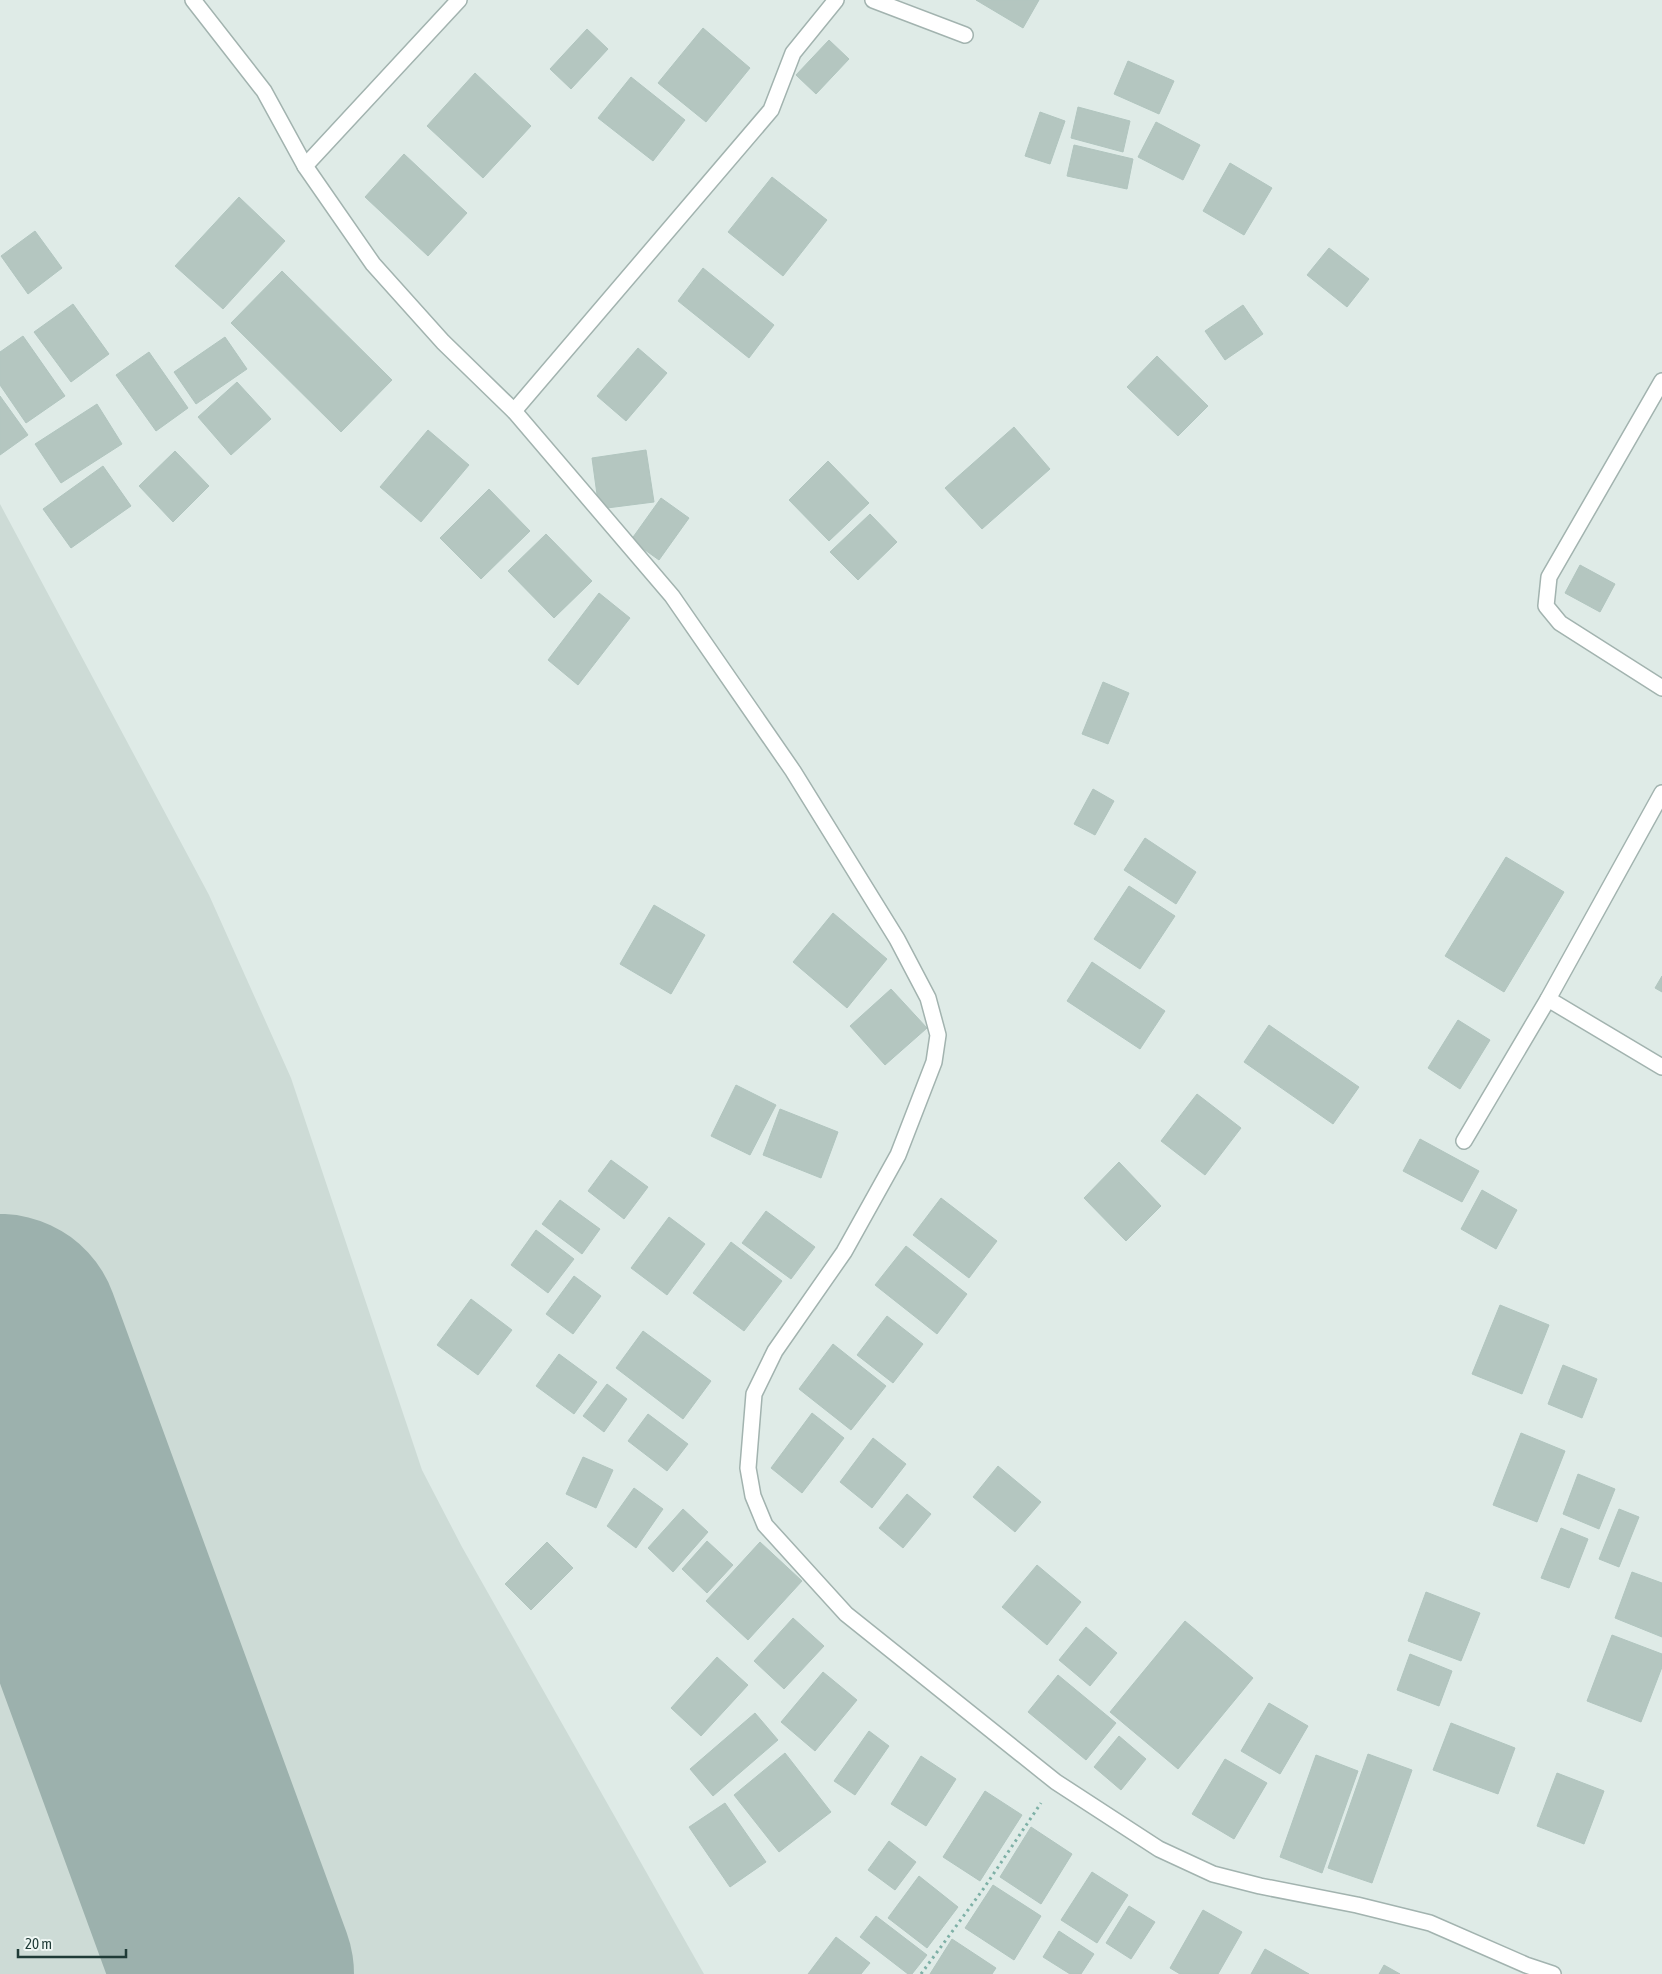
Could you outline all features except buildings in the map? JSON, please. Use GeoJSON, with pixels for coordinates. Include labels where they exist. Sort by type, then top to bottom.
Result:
{"type":"FeatureCollection","features":[{"type":"Feature","properties":{"kind":"street"},"geometry":{"type":"LineString","coordinates":[[194,0],[264,91],[305,166],[373,264],[443,342],[514,411],[672,596],[793,771],[897,939],[928,998],[938,1035],[934,1062],[898,1155],[844,1252],[775,1351],[754,1394],[748,1468],[753,1496],[765,1525],[846,1614],[1056,1782],[1160,1849],[1212,1874],[1260,1886],[1357,1905],[1430,1923],[1526,1965],[1553,1974]]}},
{"type":"Feature","properties":{"kind":"street"},"geometry":{"type":"LineString","coordinates":[[305,166],[459,0]]}},
{"type":"Feature","properties":{"kind":"street"},"geometry":{"type":"LineString","coordinates":[[514,411],[771,110],[793,53],[836,0]]}},
{"type":"Feature","properties":{"kind":"street"},"geometry":{"type":"LineString","coordinates":[[873,0],[965,34]]}},
{"type":"Feature","properties":{"kind":"street"},"geometry":{"type":"LineString","coordinates":[[1662,381],[1549,577],[1546,606],[1560,623],[1662,688]]}},
{"type":"Feature","properties":{"kind":"street"},"geometry":{"type":"LineString","coordinates":[[1464,1141],[1548,999],[1662,793]]}},
{"type":"Feature","properties":{"kind":"street"},"geometry":{"type":"LineString","coordinates":[[1548,999],[1662,1067]]}},
{"type":"Feature","properties":{"kind":"path"},"geometry":{"type":"LineString","coordinates":[[921,1974],[984,1888],[1056,1782]]}},
{"type":"Feature","properties":{"kind":"shaded area"},"geometry":{"type":"Polygon","coordinates":[[[0,504],[209,895],[291,1078],[422,1470],[462,1547],[704,1974],[0,1974],[0,504]]]}},
{"type":"Feature","properties":{"kind":"runway"},"geometry":{"type":"LineString","coordinates":[[0,1334],[234,1974]]}}]}
